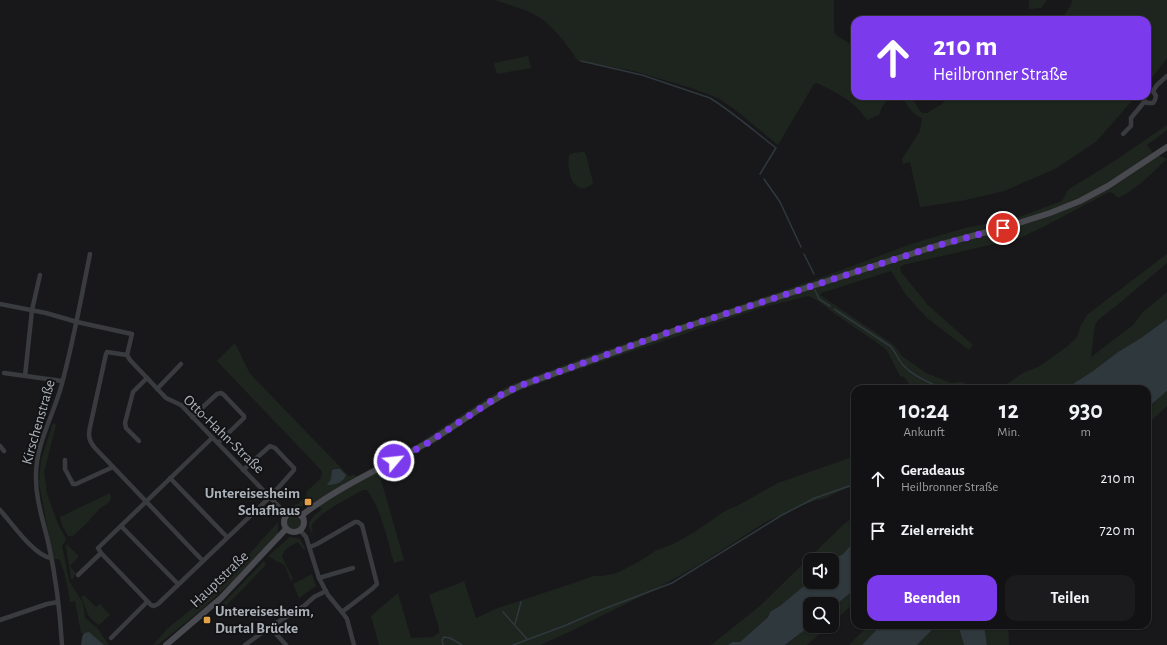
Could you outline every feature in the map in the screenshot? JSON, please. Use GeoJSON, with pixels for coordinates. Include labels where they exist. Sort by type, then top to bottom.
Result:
{"type":"FeatureCollection","features":[{"type":"Feature","properties":{"kind":"main road"},"geometry":{"type":"LineString","coordinates":[[301,516],[320,502],[342,489],[426,444],[502,394],[522,385],[702,322],[939,245],[1050,213],[1108,186],[1167,148]]}},
{"type":"Feature","properties":{"kind":"main road"},"geometry":{"type":"LineString","coordinates":[[296,512],[301,516],[304,523],[300,530],[294,532],[286,529],[284,520],[287,515],[296,512]]}},
{"type":"Feature","properties":{"kind":"main road","name":"Hauptstraße"},"geometry":{"type":"LineString","coordinates":[[166,645],[221,598],[286,529]]}},
{"type":"Feature","properties":{"kind":"street"},"geometry":{"type":"LineString","coordinates":[[1146,100],[1151,103],[1155,100],[1156,94],[1153,91],[1167,76]]}},
{"type":"Feature","properties":{"kind":"street"},"geometry":{"type":"LineString","coordinates":[[1123,134],[1131,126],[1131,118],[1144,100]]}},
{"type":"Feature","properties":{"kind":"street","name":"Kirschenstraße"},"geometry":{"type":"LineString","coordinates":[[62,645],[58,602],[36,476],[38,456],[62,382],[77,322],[90,254]]}},
{"type":"Feature","properties":{"kind":"street"},"geometry":{"type":"LineString","coordinates":[[25,376],[32,310],[40,275]]}},
{"type":"Feature","properties":{"kind":"street"},"geometry":{"type":"LineString","coordinates":[[0,304],[32,310],[132,334],[127,355],[110,352],[106,354],[89,434],[91,444],[203,560]]}},
{"type":"Feature","properties":{"kind":"street","name":"Otto-Hahn-Straße"},"geometry":{"type":"LineString","coordinates":[[127,355],[146,378],[168,400],[181,405],[287,515]]}},
{"type":"Feature","properties":{"kind":"street"},"geometry":{"type":"LineString","coordinates":[[157,389],[181,364]]}},
{"type":"Feature","properties":{"kind":"street"},"geometry":{"type":"LineString","coordinates":[[4,373],[62,382]]}},
{"type":"Feature","properties":{"kind":"street"},"geometry":{"type":"LineString","coordinates":[[139,441],[126,428],[125,421],[133,392],[146,378]]}},
{"type":"Feature","properties":{"kind":"street"},"geometry":{"type":"LineString","coordinates":[[192,417],[219,393],[223,394],[244,416],[243,419],[218,443]]}},
{"type":"Feature","properties":{"kind":"street"},"geometry":{"type":"LineString","coordinates":[[212,438],[99,546],[98,550],[151,606],[156,606],[270,497],[294,470],[294,468],[275,448],[270,446],[243,470]]}},
{"type":"Feature","properties":{"kind":"street"},"geometry":{"type":"LineString","coordinates":[[65,460],[65,469],[73,484],[113,467]]}},
{"type":"Feature","properties":{"kind":"street"},"geometry":{"type":"LineString","coordinates":[[170,478],[227,537]]}},
{"type":"Feature","properties":{"kind":"street"},"geometry":{"type":"LineString","coordinates":[[0,510],[34,549],[43,556],[51,558]]}},
{"type":"Feature","properties":{"kind":"street"},"geometry":{"type":"LineString","coordinates":[[310,547],[355,522],[362,525],[377,584],[342,612]]}},
{"type":"Feature","properties":{"kind":"street"},"geometry":{"type":"LineString","coordinates":[[121,526],[178,584]]}},
{"type":"Feature","properties":{"kind":"street"},"geometry":{"type":"LineString","coordinates":[[300,530],[306,537],[310,547],[319,578],[328,595],[342,612],[351,631],[354,645]]}},
{"type":"Feature","properties":{"kind":"street"},"geometry":{"type":"LineString","coordinates":[[78,575],[101,553]]}},
{"type":"Feature","properties":{"kind":"street"},"geometry":{"type":"LineString","coordinates":[[319,578],[352,568]]}},
{"type":"Feature","properties":{"kind":"street"},"geometry":{"type":"LineString","coordinates":[[245,645],[270,627],[304,606],[314,597],[326,591]]}},
{"type":"Feature","properties":{"kind":"street"},"geometry":{"type":"LineString","coordinates":[[0,620],[47,604],[58,602]]}},
{"type":"Feature","properties":{"kind":"street"},"geometry":{"type":"LineString","coordinates":[[111,638],[147,602]]}},
{"type":"Feature","properties":{"kind":"street"},"geometry":{"type":"LineString","coordinates":[[270,627],[286,645]]}},
{"type":"Feature","properties":{"kind":"shaded area"},"geometry":{"type":"Polygon","coordinates":[[[495,0],[834,0],[834,31],[836,35],[851,44],[851,100],[887,100],[879,115],[867,120],[851,102],[817,83],[814,84],[778,145],[733,108],[718,98],[691,88],[634,71],[578,61],[570,49],[550,26],[539,17],[517,7],[495,0]]]}},
{"type":"Feature","properties":{"kind":"shaded area"},"geometry":{"type":"Polygon","coordinates":[[[1029,0],[1047,0],[1041,8],[1029,9],[1029,0]]]}},
{"type":"Feature","properties":{"kind":"shaded area"},"geometry":{"type":"Polygon","coordinates":[[[1072,0],[1167,0],[1167,58],[1151,79],[1151,16],[1064,16],[1071,5],[1072,0]]]}},
{"type":"Feature","properties":{"kind":"shaded area"},"geometry":{"type":"Polygon","coordinates":[[[528,56],[531,68],[497,74],[495,63],[528,56]]]}},
{"type":"Feature","properties":{"kind":"shaded area"},"geometry":{"type":"Polygon","coordinates":[[[904,100],[913,100],[920,111],[927,113],[942,104],[946,100],[1133,100],[1097,141],[1055,169],[1004,191],[961,201],[920,207],[910,162],[903,164],[902,159],[920,131],[922,118],[918,117],[904,100]]]}},
{"type":"Feature","properties":{"kind":"shaded area"},"geometry":{"type":"Polygon","coordinates":[[[1167,125],[1167,130],[1147,145],[1153,153],[1167,159],[1144,181],[1125,195],[1118,198],[1113,193],[1109,192],[1020,238],[903,265],[900,267],[901,272],[928,305],[973,345],[969,350],[927,318],[906,295],[891,271],[821,293],[820,295],[894,345],[902,356],[926,373],[951,383],[961,382],[970,385],[910,385],[904,377],[900,376],[886,349],[817,300],[808,296],[764,307],[559,376],[519,391],[496,402],[435,443],[379,473],[404,560],[394,563],[377,507],[367,490],[363,490],[321,515],[312,525],[312,534],[309,527],[309,522],[322,509],[312,501],[297,509],[291,510],[289,507],[298,504],[307,495],[306,492],[321,478],[322,472],[217,361],[235,343],[249,372],[255,379],[349,476],[357,476],[419,443],[487,398],[510,385],[591,355],[820,278],[914,243],[965,228],[1016,218],[1062,201],[1069,189],[1113,162],[1167,125]]]}},
{"type":"Feature","properties":{"kind":"shaded area"},"geometry":{"type":"Polygon","coordinates":[[[584,152],[593,183],[585,188],[580,188],[573,182],[569,171],[569,155],[584,152]]]}},
{"type":"Feature","properties":{"kind":"shaded area"},"geometry":{"type":"Polygon","coordinates":[[[1167,254],[1167,263],[1098,320],[1095,325],[1091,357],[1133,325],[1142,313],[1167,292],[1167,319],[1071,385],[1006,385],[1023,373],[1040,366],[1069,345],[1077,337],[1081,325],[1088,314],[1167,254]]]}},
{"type":"Feature","properties":{"kind":"shaded area"},"geometry":{"type":"Polygon","coordinates":[[[1167,319],[1167,391],[1151,405],[1151,385],[1071,385],[1118,352],[1141,338],[1167,319]]]}},
{"type":"Feature","properties":{"kind":"shaded area"},"geometry":{"type":"Polygon","coordinates":[[[1167,391],[1167,406],[1151,421],[1151,405],[1167,391]]]}},
{"type":"Feature","properties":{"kind":"shaded area"},"geometry":{"type":"Polygon","coordinates":[[[53,423],[56,425],[44,472],[47,494],[58,524],[66,540],[62,546],[69,581],[83,603],[85,618],[97,628],[109,645],[104,645],[89,633],[81,633],[75,601],[70,602],[61,564],[59,559],[53,559],[39,483],[41,460],[53,423]]]}},
{"type":"Feature","properties":{"kind":"shaded area"},"geometry":{"type":"Polygon","coordinates":[[[851,457],[851,487],[824,499],[795,508],[764,523],[700,564],[654,590],[540,645],[379,645],[371,616],[398,593],[411,638],[433,637],[439,633],[439,628],[429,595],[464,581],[476,618],[498,608],[593,576],[603,576],[617,573],[655,551],[675,543],[693,533],[725,511],[778,483],[851,457]]]}},
{"type":"Feature","properties":{"kind":"shaded area"},"geometry":{"type":"Polygon","coordinates":[[[340,469],[346,475],[345,478],[333,485],[327,485],[331,479],[332,470],[340,469]]]}},
{"type":"Feature","properties":{"kind":"shaded area"},"geometry":{"type":"Polygon","coordinates":[[[110,493],[111,499],[108,503],[99,509],[73,536],[68,536],[62,525],[60,517],[110,493]]]}},
{"type":"Feature","properties":{"kind":"shaded area"},"geometry":{"type":"Polygon","coordinates":[[[291,515],[297,515],[301,519],[301,525],[297,529],[291,529],[287,525],[287,519],[291,515]]]}},
{"type":"Feature","properties":{"kind":"shaded area"},"geometry":{"type":"Polygon","coordinates":[[[851,519],[851,546],[845,552],[839,557],[839,553],[814,553],[851,519]]]}},
{"type":"Feature","properties":{"kind":"shaded area"},"geometry":{"type":"Polygon","coordinates":[[[278,522],[278,533],[234,580],[201,610],[159,644],[153,645],[167,629],[199,603],[236,569],[278,522]]]}},
{"type":"Feature","properties":{"kind":"shaded area"},"geometry":{"type":"Polygon","coordinates":[[[290,537],[300,539],[305,548],[304,550],[298,542],[284,551],[282,557],[293,579],[291,581],[285,566],[268,556],[290,537]]]}},
{"type":"Feature","properties":{"kind":"shaded area"},"geometry":{"type":"Polygon","coordinates":[[[67,544],[79,556],[70,566],[76,573],[72,580],[66,546],[67,544]]]}},
{"type":"Feature","properties":{"kind":"shaded area"},"geometry":{"type":"Polygon","coordinates":[[[851,545],[851,592],[839,602],[839,597],[803,597],[803,631],[785,645],[728,645],[732,642],[740,642],[768,617],[770,612],[803,587],[803,589],[839,589],[839,556],[851,545]]]}},
{"type":"Feature","properties":{"kind":"shaded area"},"geometry":{"type":"Polygon","coordinates":[[[264,561],[266,565],[224,608],[222,606],[223,603],[264,561]]]}},
{"type":"Feature","properties":{"kind":"shaded area"},"geometry":{"type":"Polygon","coordinates":[[[803,564],[803,587],[770,612],[759,625],[740,642],[732,642],[728,645],[711,645],[760,606],[803,564]]]}},
{"type":"Feature","properties":{"kind":"shaded area"},"geometry":{"type":"Polygon","coordinates":[[[312,574],[316,586],[299,598],[293,584],[312,574]]]}},
{"type":"Feature","properties":{"kind":"shaded area"},"geometry":{"type":"Polygon","coordinates":[[[851,592],[851,606],[839,617],[839,602],[851,592]]]}},
{"type":"Feature","properties":{"kind":"shaded area"},"geometry":{"type":"Polygon","coordinates":[[[84,595],[96,607],[100,604],[110,615],[99,625],[91,619],[87,613],[81,597],[84,595]]]}},
{"type":"Feature","properties":{"kind":"shaded area"},"geometry":{"type":"Polygon","coordinates":[[[865,629],[877,629],[862,645],[849,645],[865,629]]]}},
{"type":"Feature","properties":{"kind":"shaded area"},"geometry":{"type":"Polygon","coordinates":[[[877,629],[933,629],[917,645],[862,645],[877,629]]]}},
{"type":"Feature","properties":{"kind":"shaded area"},"geometry":{"type":"Polygon","coordinates":[[[933,629],[959,629],[964,645],[917,645],[933,629]]]}},
{"type":"Feature","properties":{"kind":"shaded area"},"geometry":{"type":"Polygon","coordinates":[[[959,629],[985,629],[987,645],[964,645],[959,629]]]}},
{"type":"Feature","properties":{"kind":"shaded area"},"geometry":{"type":"Polygon","coordinates":[[[985,629],[1008,629],[1009,645],[987,645],[985,629]]]}},
{"type":"Feature","properties":{"kind":"shaded area"},"geometry":{"type":"Polygon","coordinates":[[[89,632],[104,645],[81,645],[84,633],[89,632]]]}},
{"type":"Feature","properties":{"kind":"shaded area"},"geometry":{"type":"Polygon","coordinates":[[[803,632],[803,633],[820,633],[807,645],[786,645],[803,632]]]}},
{"type":"Feature","properties":{"kind":"waterway"},"geometry":{"type":"LineString","coordinates":[[581,61],[642,75],[710,98],[736,116],[776,148],[760,174]]}},
{"type":"Feature","properties":{"kind":"waterway"},"geometry":{"type":"LineString","coordinates":[[764,179],[780,202],[801,247]]}},
{"type":"Feature","properties":{"kind":"waterway"},"geometry":{"type":"LineString","coordinates":[[804,254],[814,274]]}},
{"type":"Feature","properties":{"kind":"waterway"},"geometry":{"type":"LineString","coordinates":[[815,290],[819,299],[830,306]]}},
{"type":"Feature","properties":{"kind":"waterway"},"geometry":{"type":"LineString","coordinates":[[834,309],[890,346],[908,370],[934,385]]}},
{"type":"Feature","properties":{"kind":"waterway"},"geometry":{"type":"LineString","coordinates":[[513,645],[672,583],[782,515],[815,498],[851,485]]}},
{"type":"Feature","properties":{"kind":"waterway"},"geometry":{"type":"LineString","coordinates":[[515,624],[521,602]]}},
{"type":"Feature","properties":{"kind":"waterway"},"geometry":{"type":"LineString","coordinates":[[503,612],[527,639]]}},
{"type":"Feature","properties":{"kind":"waterway"},"geometry":{"type":"LineString","coordinates":[[443,645],[442,640],[444,637],[450,638],[462,645]]}},
{"type":"Feature","properties":{"kind":"place","name":"Untereisesheim Schafhaus"},"geometry":{"type":"Point","coordinates":[308,502]}},
{"type":"Feature","properties":{"kind":"place","name":"Untereisesheim, Durtal Brücke"},"geometry":{"type":"Point","coordinates":[207,620]}},
{"type":"Feature","properties":{"kind":"route"},"geometry":{"type":"LineString","coordinates":[[394,461],[426,444],[502,394],[522,385],[669,332],[816,284],[939,245],[1003,228]]}}]}
